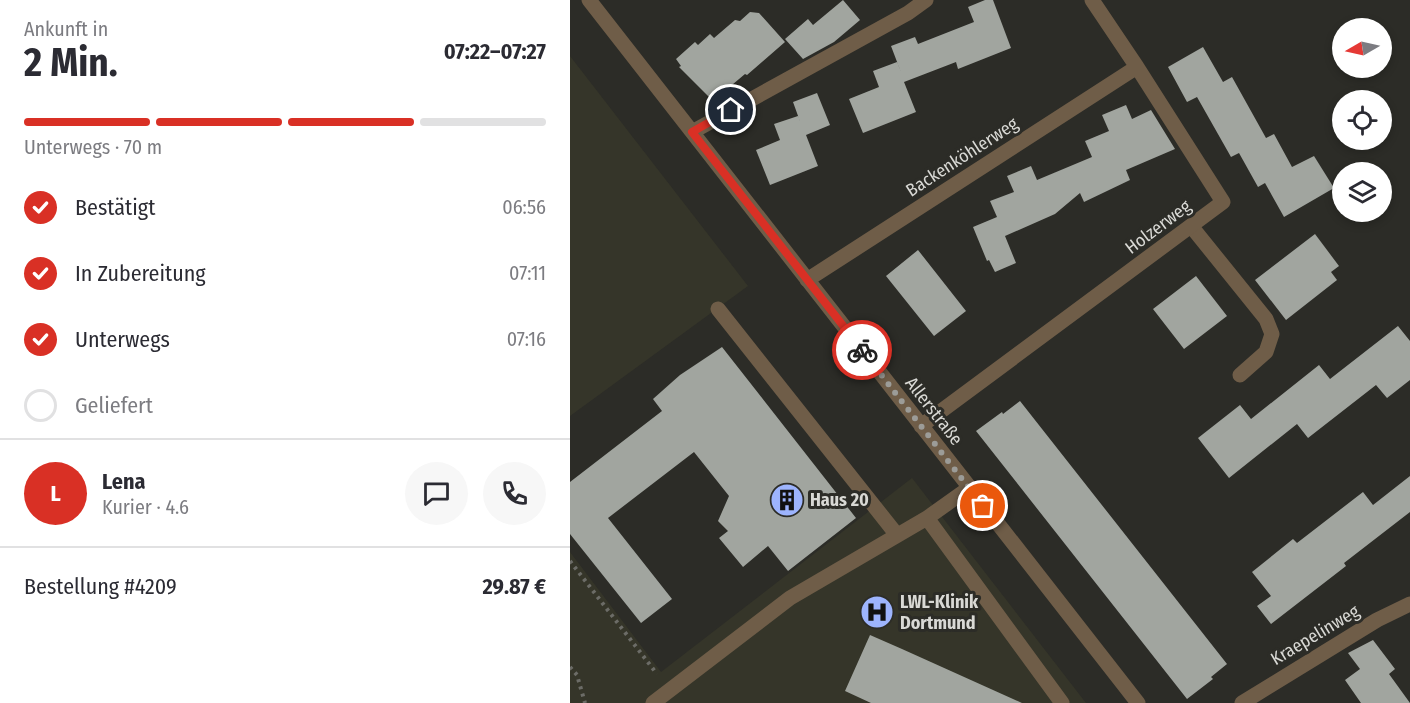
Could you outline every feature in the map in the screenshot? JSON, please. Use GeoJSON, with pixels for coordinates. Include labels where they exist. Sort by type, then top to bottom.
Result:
{"type":"FeatureCollection","features":[{"type":"Feature","properties":{"kind":"street","name":"Allerstraße"},"geometry":{"type":"LineString","coordinates":[[589,0],[1138,703]]}},
{"type":"Feature","properties":{"kind":"street"},"geometry":{"type":"LineString","coordinates":[[692,132],[908,13],[926,0]]}},
{"type":"Feature","properties":{"kind":"street","name":"Holzerweg"},"geometry":{"type":"LineString","coordinates":[[921,426],[1223,202],[1092,0]]}},
{"type":"Feature","properties":{"kind":"street","name":"Backenköhlerweg"},"geometry":{"type":"LineString","coordinates":[[807,280],[1137,67]]}},
{"type":"Feature","properties":{"kind":"street"},"geometry":{"type":"LineString","coordinates":[[1191,226],[1266,319],[1272,334],[1266,352],[1240,375]]}},
{"type":"Feature","properties":{"kind":"street"},"geometry":{"type":"LineString","coordinates":[[718,309],[897,535]]}},
{"type":"Feature","properties":{"kind":"street"},"geometry":{"type":"LineString","coordinates":[[653,703],[790,598],[927,518],[969,488]]}},
{"type":"Feature","properties":{"kind":"street"},"geometry":{"type":"LineString","coordinates":[[927,518],[1062,703]]}},
{"type":"Feature","properties":{"kind":"street","name":"Kraepelinweg"},"geometry":{"type":"LineString","coordinates":[[1242,703],[1377,620],[1410,604]]}},
{"type":"Feature","properties":{"kind":"path"},"geometry":{"type":"LineString","coordinates":[[570,561],[670,691]]}},
{"type":"Feature","properties":{"kind":"path"},"geometry":{"type":"LineString","coordinates":[[570,667],[577,675],[585,703]]}},
{"type":"Feature","properties":{"kind":"shaded area"},"geometry":{"type":"Polygon","coordinates":[[[570,56],[748,286],[570,416],[570,56]]]}},
{"type":"Feature","properties":{"kind":"shaded area","name":"LWL-Klinik Dortmund"},"geometry":{"type":"Polygon","coordinates":[[[912,478],[1086,703],[570,703],[570,552],[661,672],[912,478]]]}},
{"type":"Feature","properties":{"kind":"building"},"geometry":{"type":"Polygon","coordinates":[[[843,0],[860,20],[834,42],[803,59],[785,39],[808,19],[813,25],[843,0]]]}},
{"type":"Feature","properties":{"kind":"building"},"geometry":{"type":"Polygon","coordinates":[[[985,0],[993,0],[1011,48],[958,69],[956,62],[904,82],[916,112],[863,133],[849,99],[879,87],[873,71],[897,62],[902,75],[891,46],[915,37],[918,44],[974,22],[968,7],[985,0]]]}},
{"type":"Feature","properties":{"kind":"building"},"geometry":{"type":"Polygon","coordinates":[[[750,12],[759,13],[785,42],[720,95],[716,91],[709,97],[679,67],[681,66],[676,59],[695,42],[698,45],[710,34],[714,38],[735,20],[740,21],[750,12]]]}},
{"type":"Feature","properties":{"kind":"building"},"geometry":{"type":"Polygon","coordinates":[[[1203,47],[1223,82],[1232,77],[1266,138],[1274,134],[1292,167],[1314,156],[1332,185],[1332,189],[1284,217],[1265,183],[1258,187],[1239,153],[1231,157],[1197,97],[1187,102],[1168,67],[1203,47]]]}},
{"type":"Feature","properties":{"kind":"building"},"geometry":{"type":"Polygon","coordinates":[[[817,93],[830,125],[806,135],[818,166],[770,185],[756,150],[780,140],[774,124],[798,116],[802,127],[793,102],[817,93]]]}},
{"type":"Feature","properties":{"kind":"building"},"geometry":{"type":"Polygon","coordinates":[[[1126,105],[1132,119],[1151,110],[1175,149],[1126,170],[1130,180],[1084,202],[1080,193],[1055,214],[1005,236],[1016,263],[995,272],[989,260],[987,261],[973,227],[997,217],[990,201],[1014,192],[1007,176],[1031,166],[1037,180],[1092,157],[1085,141],[1109,131],[1102,115],[1126,105]]]}},
{"type":"Feature","properties":{"kind":"building"},"geometry":{"type":"Polygon","coordinates":[[[1315,234],[1339,266],[1331,272],[1337,280],[1286,320],[1255,280],[1315,234]]]}},
{"type":"Feature","properties":{"kind":"building"},"geometry":{"type":"Polygon","coordinates":[[[918,250],[966,311],[934,336],[886,276],[918,250]]]}},
{"type":"Feature","properties":{"kind":"building"},"geometry":{"type":"Polygon","coordinates":[[[1196,276],[1227,316],[1184,349],[1153,309],[1196,276]]]}},
{"type":"Feature","properties":{"kind":"building"},"geometry":{"type":"Polygon","coordinates":[[[1398,326],[1410,341],[1410,380],[1387,398],[1376,385],[1308,438],[1297,424],[1229,478],[1198,438],[1240,405],[1251,419],[1319,365],[1330,379],[1398,326]]]}},
{"type":"Feature","properties":{"kind":"building","name":"Haus 20"},"geometry":{"type":"Polygon","coordinates":[[[722,347],[856,518],[788,571],[768,546],[743,567],[719,538],[728,531],[718,521],[729,496],[694,452],[608,518],[672,599],[641,623],[570,534],[570,482],[662,411],[653,399],[680,375],[722,347]]]}},
{"type":"Feature","properties":{"kind":"building"},"geometry":{"type":"Polygon","coordinates":[[[1020,401],[1227,664],[1211,677],[1213,679],[1187,699],[976,431],[1020,401]]]}},
{"type":"Feature","properties":{"kind":"building"},"geometry":{"type":"Polygon","coordinates":[[[1410,476],[1410,512],[1344,563],[1346,566],[1271,624],[1257,606],[1271,596],[1252,572],[1293,539],[1297,543],[1363,492],[1373,505],[1410,476]]]}},
{"type":"Feature","properties":{"kind":"building"},"geometry":{"type":"Polygon","coordinates":[[[870,635],[1022,703],[871,703],[845,691],[870,635]]]}},
{"type":"Feature","properties":{"kind":"building"},"geometry":{"type":"Polygon","coordinates":[[[1373,640],[1395,669],[1389,674],[1410,703],[1361,703],[1345,680],[1360,669],[1348,653],[1373,640]]]}},
{"type":"Feature","properties":{"kind":"way so far"},"geometry":{"type":"LineString","coordinates":[[862,350],[983,506]]}},
{"type":"Feature","properties":{"kind":"place","name":"Haus 20"},"geometry":{"type":"Point","coordinates":[787,500]}},
{"type":"Feature","properties":{"kind":"place","name":"LWL-Klinik Dortmund"},"geometry":{"type":"Point","coordinates":[877,612]}},
{"type":"Feature","properties":{"kind":"route"},"geometry":{"type":"LineString","coordinates":[[731,110],[692,132],[862,350]]}}]}
